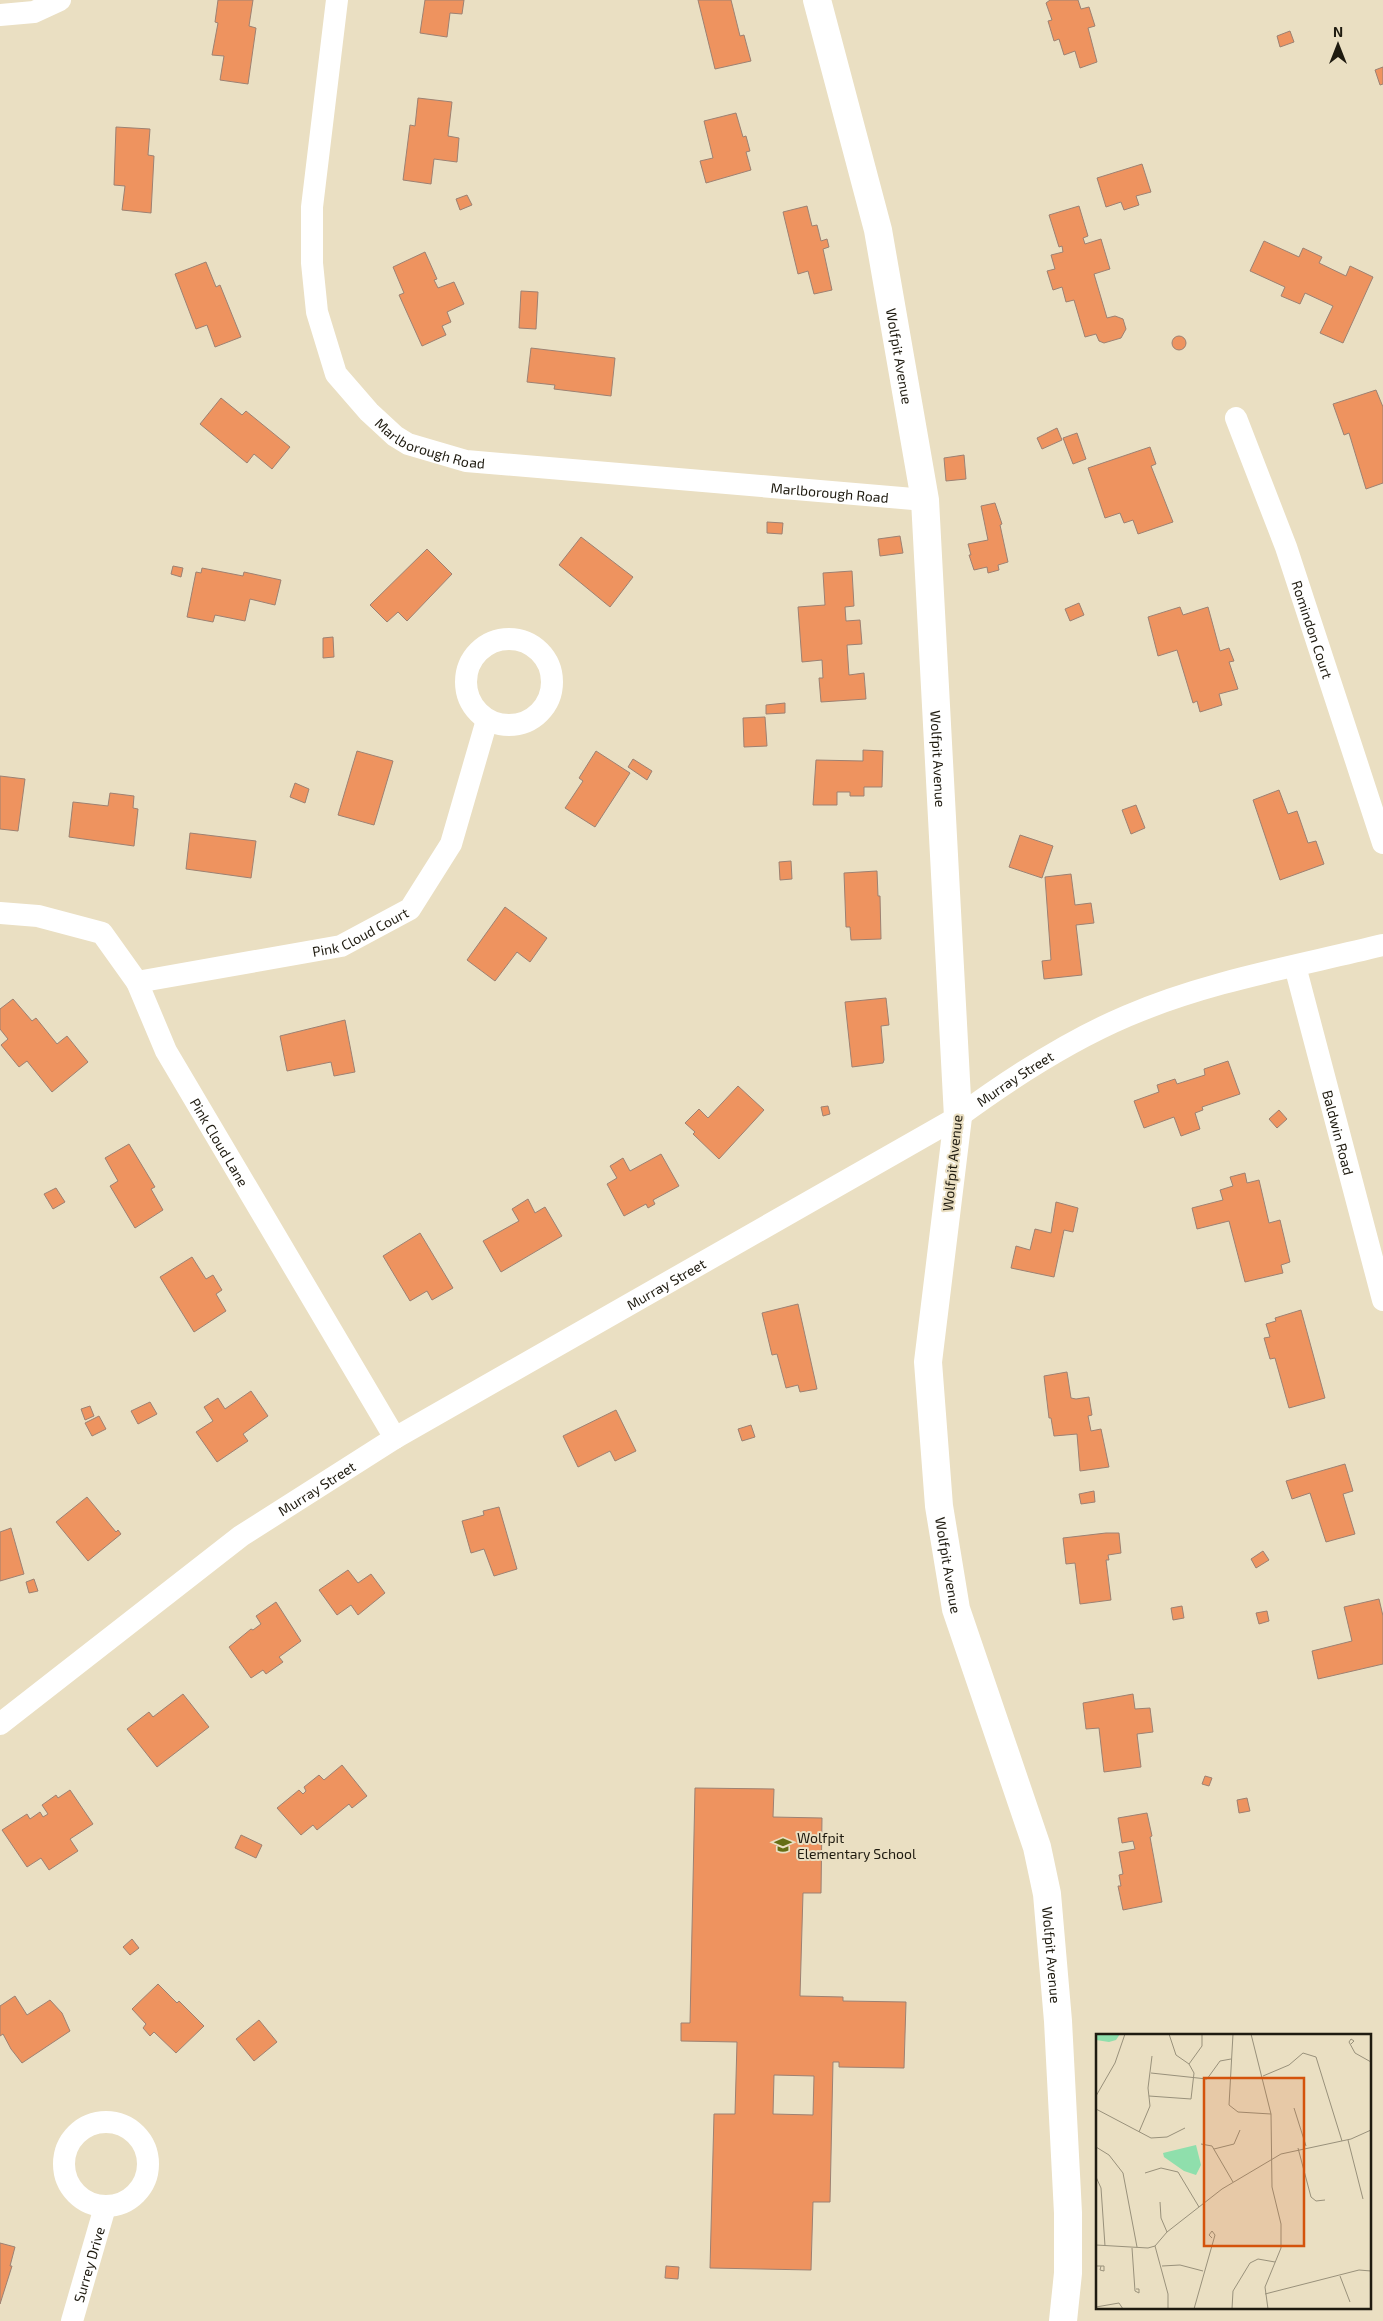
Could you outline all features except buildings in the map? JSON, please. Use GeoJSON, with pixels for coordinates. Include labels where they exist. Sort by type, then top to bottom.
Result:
{"type":"FeatureCollection","features":[{"type":"Feature","properties":{"kind":"street"},"geometry":{"type":"LineString","coordinates":[[0,15],[34,12],[60,0]]}},
{"type":"Feature","properties":{"kind":"street","name":"Marlborough Road"},"geometry":{"type":"LineString","coordinates":[[337,0],[312,207],[312,263],[317,312],[336,374],[368,412],[395,436],[408,444],[466,461],[925,500]]}},
{"type":"Feature","properties":{"kind":"street","name":"Wolfpit Avenue"},"geometry":{"type":"LineString","coordinates":[[816,0],[878,230],[925,500],[958,1117],[928,1362],[939,1506],[956,1609],[1037,1847],[1047,1894],[1057,2013],[1068,2213],[1068,2273],[1064,2321]]}},
{"type":"Feature","properties":{"kind":"street","name":"Romindon Court"},"geometry":{"type":"LineString","coordinates":[[1236,418],[1286,547],[1383,843]]}},
{"type":"Feature","properties":{"kind":"street","name":"Pink Cloud Court"},"geometry":{"type":"LineString","coordinates":[[137,982],[341,946],[410,909],[451,844],[487,720]]}},
{"type":"Feature","properties":{"kind":"street","name":"Pink Cloud Lane"},"geometry":{"type":"LineString","coordinates":[[0,913],[38,916],[102,933],[137,982],[166,1050],[395,1438]]}},
{"type":"Feature","properties":{"kind":"street","name":"Murray Street"},"geometry":{"type":"LineString","coordinates":[[0,1724],[240,1536],[395,1438],[958,1117],[1018,1074],[1064,1047],[1119,1019],[1200,990],[1383,945]]}},
{"type":"Feature","properties":{"kind":"street","name":"Baldwin Road"},"geometry":{"type":"LineString","coordinates":[[1295,966],[1383,1300]]}},
{"type":"Feature","properties":{"kind":"street","name":"Surrey Drive"},"geometry":{"type":"LineString","coordinates":[[72,2321],[105,2207]]}},
{"type":"Feature","properties":{"kind":"place","name":"Wolfpit Elementary School"},"geometry":{"type":"Point","coordinates":[783,1845]}}]}
